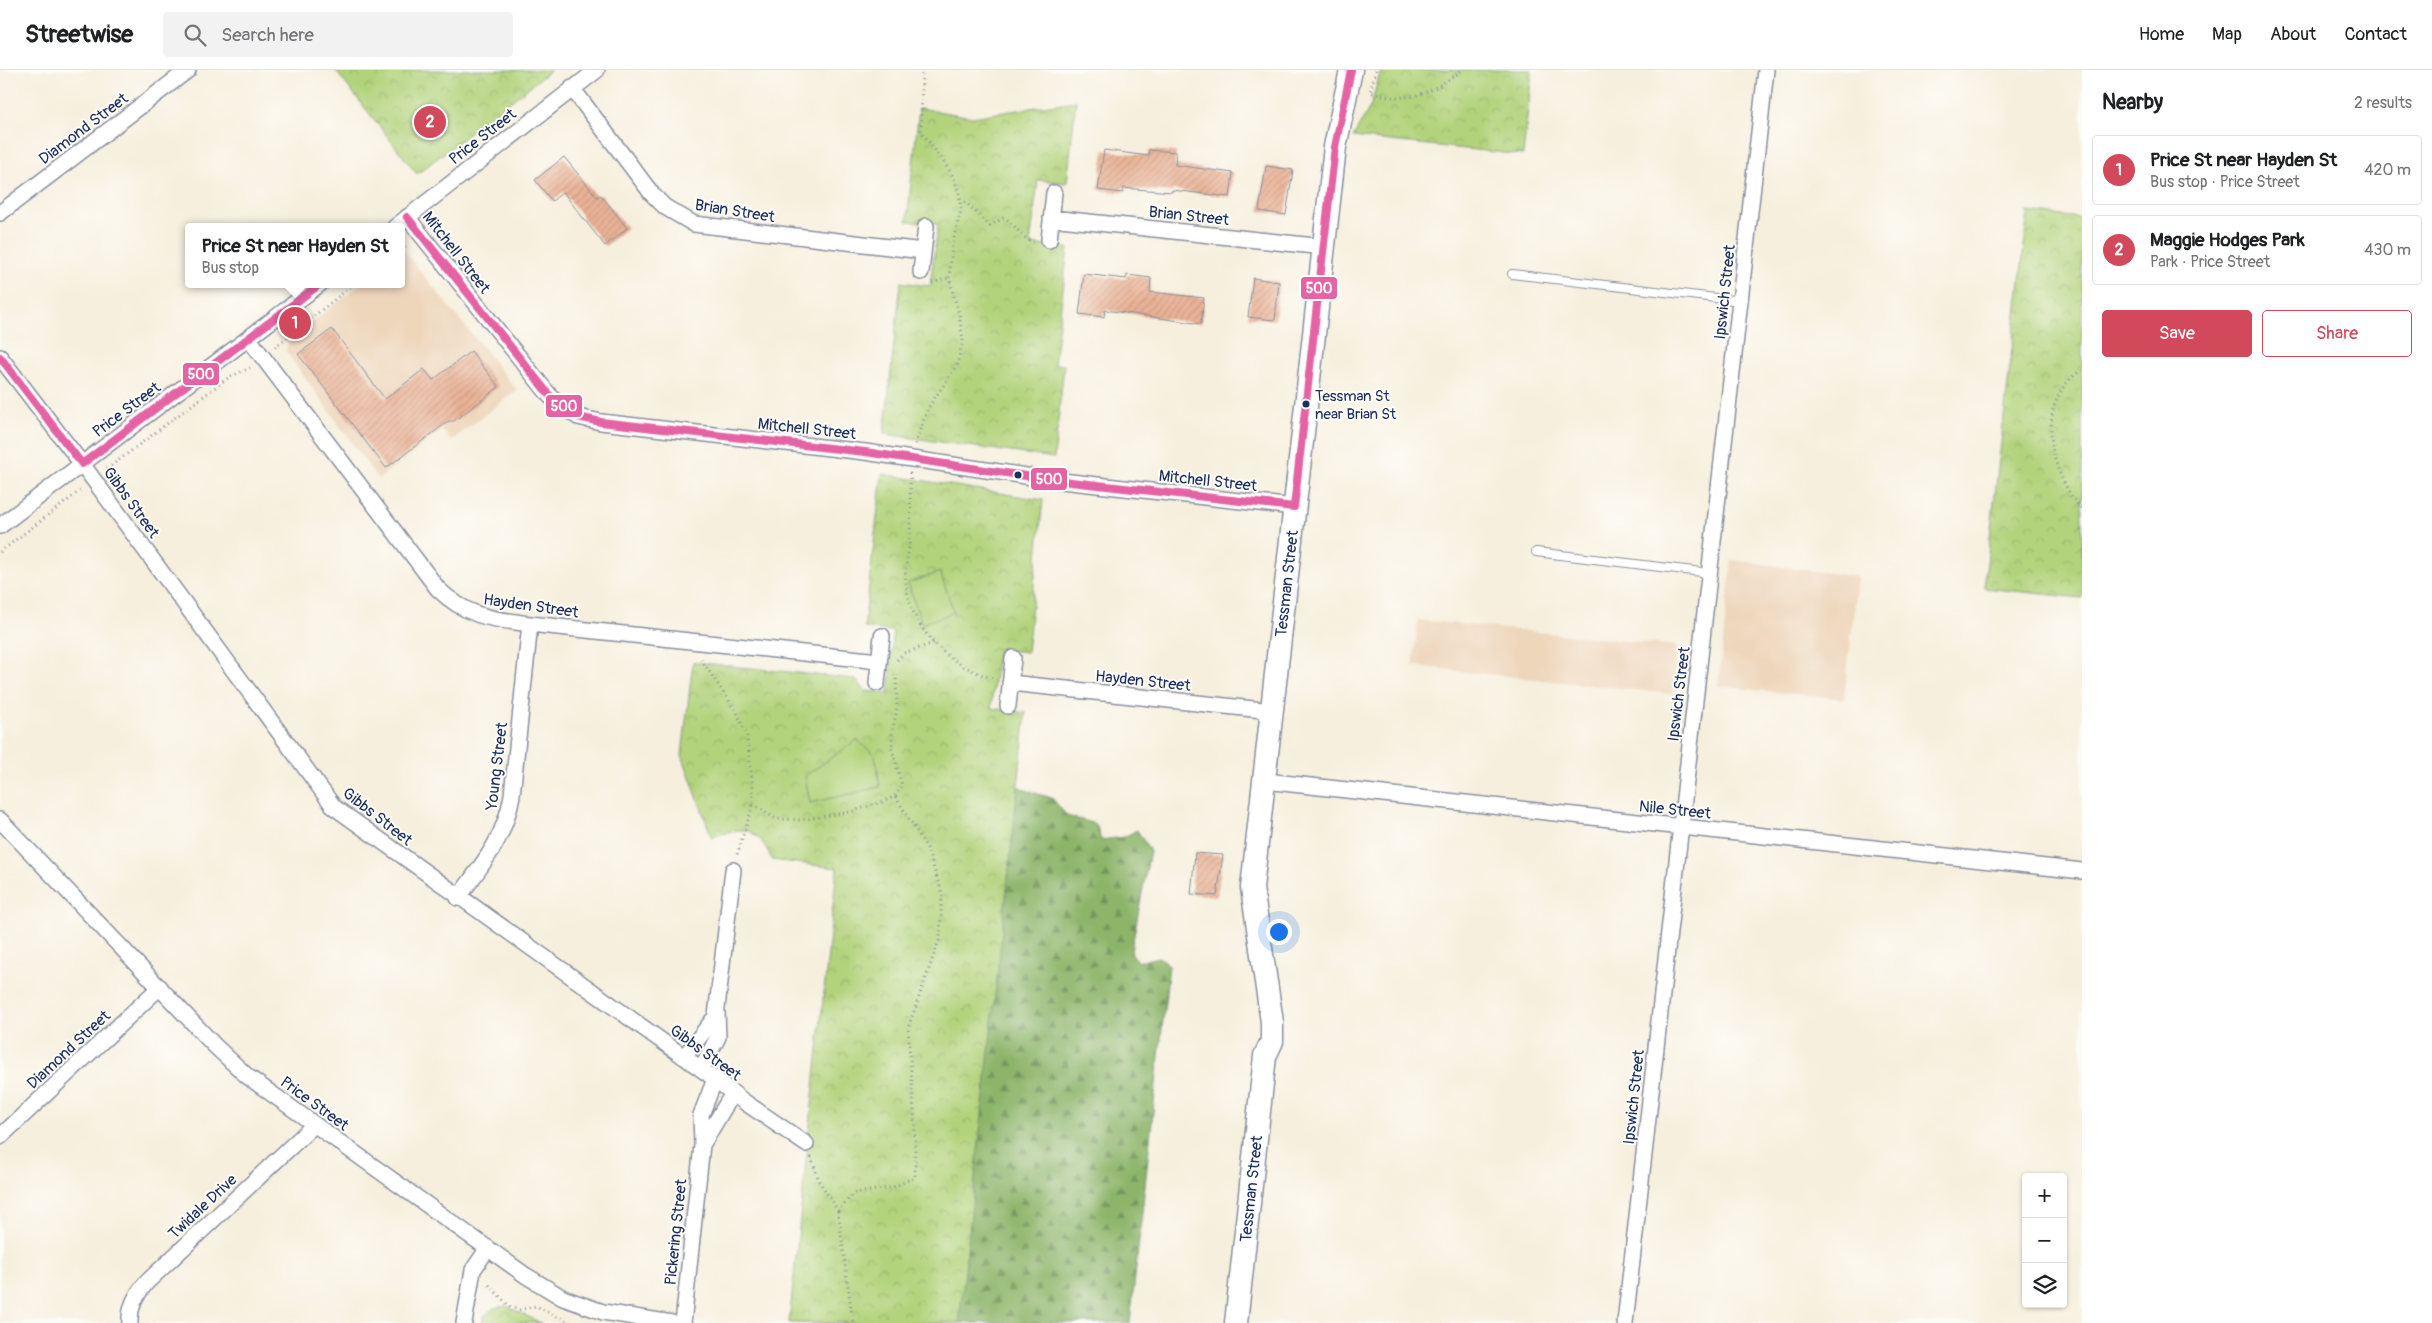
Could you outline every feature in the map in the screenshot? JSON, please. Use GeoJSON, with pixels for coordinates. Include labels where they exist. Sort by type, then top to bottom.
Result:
{"type":"FeatureCollection","features":[{"type":"Feature","properties":{"kind":"street","name":"Diamond Street"},"geometry":{"type":"LineString","coordinates":[[0,214],[188,70]]}},
{"type":"Feature","properties":{"kind":"street","name":"Tessman Street"},"geometry":{"type":"LineString","coordinates":[[1236,1323],[1265,1056],[1272,1041],[1272,1022],[1252,888],[1334,147],[1351,70]]}},
{"type":"Feature","properties":{"kind":"street","name":"Ipswich Street"},"geometry":{"type":"LineString","coordinates":[[1625,1323],[1766,70]]}},
{"type":"Feature","properties":{"kind":"street","name":"Price Street"},"geometry":{"type":"LineString","coordinates":[[400,223],[594,71]]}},
{"type":"Feature","properties":{"kind":"street","name":"Brian Street"},"geometry":{"type":"LineString","coordinates":[[572,88],[652,194],[665,206],[694,224],[923,251]]}},
{"type":"Feature","properties":{"kind":"street"},"geometry":{"type":"LineString","coordinates":[[1049,240],[1054,194]]}},
{"type":"Feature","properties":{"kind":"street","name":"Mitchell Street"},"geometry":{"type":"LineString","coordinates":[[407,217],[550,396],[578,417],[601,422],[865,452],[1053,480],[1294,507]]}},
{"type":"Feature","properties":{"kind":"street","name":"Brian Street"},"geometry":{"type":"LineString","coordinates":[[1051,218],[1324,247]]}},
{"type":"Feature","properties":{"kind":"street"},"geometry":{"type":"LineString","coordinates":[[921,272],[926,226]]}},
{"type":"Feature","properties":{"kind":"street","name":"Price Street"},"geometry":{"type":"LineString","coordinates":[[0,526],[315,288]]}},
{"type":"Feature","properties":{"kind":"street","name":"Hayden Street"},"geometry":{"type":"LineString","coordinates":[[249,339],[438,589],[460,608],[473,614],[530,624],[879,661]]}},
{"type":"Feature","properties":{"kind":"street","name":"Gibbs Street"},"geometry":{"type":"LineString","coordinates":[[0,357],[82,464],[334,807],[458,898],[806,1144]]}},
{"type":"Feature","properties":{"kind":"street","name":"Young Street"},"geometry":{"type":"LineString","coordinates":[[458,898],[496,843],[508,815],[530,624]]}},
{"type":"Feature","properties":{"kind":"street"},"geometry":{"type":"LineString","coordinates":[[877,683],[882,636]]}},
{"type":"Feature","properties":{"kind":"street"},"geometry":{"type":"LineString","coordinates":[[1008,706],[1012,658]]}},
{"type":"Feature","properties":{"kind":"street","name":"Hayden Street"},"geometry":{"type":"LineString","coordinates":[[1010,683],[1272,711]]}},
{"type":"Feature","properties":{"kind":"street","name":"Nile Street"},"geometry":{"type":"LineString","coordinates":[[1265,781],[2082,871]]}},
{"type":"Feature","properties":{"kind":"street","name":"Price Street"},"geometry":{"type":"LineString","coordinates":[[0,820],[215,1046],[247,1076],[488,1248],[563,1298],[603,1312],[672,1323]]}},
{"type":"Feature","properties":{"kind":"street"},"geometry":{"type":"LineString","coordinates":[[684,1057],[714,1020],[733,870]]}},
{"type":"Feature","properties":{"kind":"street","name":"Diamond Street"},"geometry":{"type":"LineString","coordinates":[[0,1137],[160,987]]}},
{"type":"Feature","properties":{"kind":"street"},"geometry":{"type":"LineString","coordinates":[[701,1069],[718,1037],[716,1010]]}},
{"type":"Feature","properties":{"kind":"street","name":"Pickering Street"},"geometry":{"type":"LineString","coordinates":[[683,1323],[702,1145],[700,1131],[702,1115],[715,1078]]}},
{"type":"Feature","properties":{"kind":"street","name":"Pickering Street"},"geometry":{"type":"LineString","coordinates":[[702,1145],[733,1093]]}},
{"type":"Feature","properties":{"kind":"street","name":"Twidale Drive"},"geometry":{"type":"LineString","coordinates":[[130,1323],[135,1297],[147,1282],[314,1125]]}},
{"type":"Feature","properties":{"kind":"street"},"geometry":{"type":"LineString","coordinates":[[464,1323],[473,1270],[488,1248]]}},
{"type":"Feature","properties":{"kind":"lane"},"geometry":{"type":"LineString","coordinates":[[1512,274],[1740,301]]}},
{"type":"Feature","properties":{"kind":"lane"},"geometry":{"type":"LineString","coordinates":[[1536,552],[1710,573]]}},
{"type":"Feature","properties":{"kind":"path"},"geometry":{"type":"LineString","coordinates":[[914,448],[922,421],[936,395],[948,381],[957,365],[963,341],[959,314],[949,278],[952,245],[961,210],[960,198],[952,174],[921,131],[923,92],[922,72],[920,70]]}},
{"type":"Feature","properties":{"kind":"path"},"geometry":{"type":"LineString","coordinates":[[1376,70],[1370,92],[1395,98],[1408,97],[1433,90],[1462,70]]}},
{"type":"Feature","properties":{"kind":"path"},"geometry":{"type":"LineString","coordinates":[[960,198],[990,226],[1003,218],[1026,240],[1043,243],[1049,240]]}},
{"type":"Feature","properties":{"kind":"path"},"geometry":{"type":"LineString","coordinates":[[275,347],[349,288]]}},
{"type":"Feature","properties":{"kind":"path"},"geometry":{"type":"LineString","coordinates":[[107,469],[229,377],[250,368]]}},
{"type":"Feature","properties":{"kind":"path"},"geometry":{"type":"LineString","coordinates":[[2082,370],[2069,381],[2060,394],[2053,414],[2051,431],[2056,466],[2066,487],[2082,509]]}},
{"type":"Feature","properties":{"kind":"path"},"geometry":{"type":"LineString","coordinates":[[910,470],[910,536],[906,583],[908,598],[919,625],[934,643],[954,661],[976,674],[1010,683]]}},
{"type":"Feature","properties":{"kind":"path"},"geometry":{"type":"LineString","coordinates":[[0,552],[80,491]]}},
{"type":"Feature","properties":{"kind":"path"},"geometry":{"type":"LineString","coordinates":[[753,804],[776,819],[801,820],[850,812],[895,796],[902,786],[892,749],[898,657],[904,653],[918,650],[934,643]]}},
{"type":"Feature","properties":{"kind":"path"},"geometry":{"type":"LineString","coordinates":[[701,659],[737,714],[747,736],[753,804],[740,837],[733,870]]}},
{"type":"Feature","properties":{"kind":"path"},"geometry":{"type":"LineString","coordinates":[[838,1211],[854,1193],[892,1188],[915,1177],[915,1124],[908,1028],[940,938],[942,893],[927,848],[895,796]]}},
{"type":"Feature","properties":{"kind":"path"},"geometry":{"type":"LineString","coordinates":[[806,1144],[819,1181],[838,1211],[853,1323]]}},
{"type":"Feature","properties":{"kind":"path"},"geometry":{"type":"LineString","coordinates":[[489,1285],[510,1307],[518,1310],[536,1306],[570,1323]]}},
{"type":"Feature","properties":{"kind":"shaded area"},"geometry":{"type":"Polygon","coordinates":[[[405,252],[517,390],[451,441],[442,430],[378,479],[286,351],[288,341],[356,288],[405,288],[405,252]]]}},
{"type":"Feature","properties":{"kind":"shaded area"},"geometry":{"type":"Polygon","coordinates":[[[1732,560],[1858,577],[1844,699],[1718,686],[1732,560]]]}},
{"type":"Feature","properties":{"kind":"shaded area"},"geometry":{"type":"Polygon","coordinates":[[[1418,620],[1677,646],[1673,694],[1413,666],[1418,620]]]}},
{"type":"Feature","properties":{"kind":"green space"},"geometry":{"type":"Polygon","coordinates":[[[335,70],[551,70],[417,174],[335,70]]]}},
{"type":"Feature","properties":{"kind":"green space"},"geometry":{"type":"Polygon","coordinates":[[[1381,70],[1532,70],[1523,155],[1353,137],[1371,105],[1381,70]]]}},
{"type":"Feature","properties":{"kind":"green space"},"geometry":{"type":"Polygon","coordinates":[[[1076,101],[1067,183],[1038,180],[1030,244],[1068,248],[1054,364],[1064,365],[1054,458],[884,434],[901,282],[930,286],[938,224],[907,221],[919,108],[972,117],[1076,101]]]}},
{"type":"Feature","properties":{"kind":"green space"},"geometry":{"type":"Polygon","coordinates":[[[2028,212],[2082,218],[2082,598],[1984,588],[2028,212]]]}},
{"type":"Feature","properties":{"kind":"green space"},"geometry":{"type":"Polygon","coordinates":[[[882,474],[1043,500],[1027,652],[998,649],[991,708],[1026,713],[959,1323],[789,1323],[837,868],[772,860],[761,841],[748,831],[732,831],[712,838],[682,755],[693,662],[855,679],[866,691],[889,693],[893,631],[864,628],[882,474]]]}},
{"type":"Feature","properties":{"kind":"green space"},"geometry":{"type":"Polygon","coordinates":[[[940,572],[954,612],[922,624],[908,583],[940,572]]]}},
{"type":"Feature","properties":{"kind":"green space"},"geometry":{"type":"Polygon","coordinates":[[[857,740],[875,755],[880,787],[810,803],[805,776],[857,740]]]}},
{"type":"Feature","properties":{"kind":"green space"},"geometry":{"type":"Polygon","coordinates":[[[1011,783],[1028,791],[1052,798],[1067,816],[1096,824],[1101,840],[1124,837],[1137,830],[1150,851],[1131,951],[1137,962],[1159,957],[1169,965],[1130,1323],[796,1323],[1011,783]]]}},
{"type":"Feature","properties":{"kind":"green space"},"geometry":{"type":"Polygon","coordinates":[[[506,1306],[541,1323],[483,1323],[483,1317],[494,1308],[506,1306]]]}},
{"type":"Feature","properties":{"kind":"building"},"geometry":{"type":"Polygon","coordinates":[[[1104,150],[1148,156],[1149,150],[1176,152],[1175,165],[1233,173],[1230,197],[1172,190],[1172,192],[1123,188],[1123,193],[1098,190],[1104,150]]]}},
{"type":"Feature","properties":{"kind":"building"},"geometry":{"type":"Polygon","coordinates":[[[564,157],[597,197],[601,195],[627,228],[605,246],[563,192],[552,201],[535,180],[564,157]]]}},
{"type":"Feature","properties":{"kind":"building"},"geometry":{"type":"Polygon","coordinates":[[[1266,166],[1293,170],[1286,215],[1259,211],[1266,166]]]}},
{"type":"Feature","properties":{"kind":"building"},"geometry":{"type":"Polygon","coordinates":[[[1084,274],[1126,279],[1127,275],[1151,278],[1150,292],[1204,298],[1201,324],[1105,310],[1104,317],[1079,314],[1084,274]]]}},
{"type":"Feature","properties":{"kind":"building"},"geometry":{"type":"Polygon","coordinates":[[[1253,278],[1279,282],[1275,320],[1248,317],[1253,278]]]}},
{"type":"Feature","properties":{"kind":"building"},"geometry":{"type":"Polygon","coordinates":[[[332,329],[385,399],[424,369],[433,380],[471,351],[499,387],[386,468],[298,354],[332,329]]]}},
{"type":"Feature","properties":{"kind":"building"},"geometry":{"type":"Polygon","coordinates":[[[1195,853],[1223,855],[1217,896],[1191,894],[1195,853]]]}},
{"type":"Feature","properties":{"kind":"transit line","name":"500"},"geometry":{"type":"LineString","coordinates":[[1294,507],[1335,147],[1351,70]]}},
{"type":"Feature","properties":{"kind":"transit line","name":"500"},"geometry":{"type":"LineString","coordinates":[[407,217],[550,396],[578,417],[601,422],[865,452],[1053,480],[1294,507]]}},
{"type":"Feature","properties":{"kind":"transit line","name":"500"},"geometry":{"type":"LineString","coordinates":[[82,464],[315,288]]}},
{"type":"Feature","properties":{"kind":"transit line","name":"500"},"geometry":{"type":"LineString","coordinates":[[0,357],[82,464]]}},
{"type":"Feature","properties":{"kind":"place","name":"Maggie Hodges Park"},"geometry":{"type":"Point","coordinates":[430,122]}},
{"type":"Feature","properties":{"kind":"place","name":"Price St near Hayden St"},"geometry":{"type":"Point","coordinates":[295,323]}},
{"type":"Feature","properties":{"kind":"place","name":"Tessman St near Brian St"},"geometry":{"type":"Point","coordinates":[1306,404]}}]}
